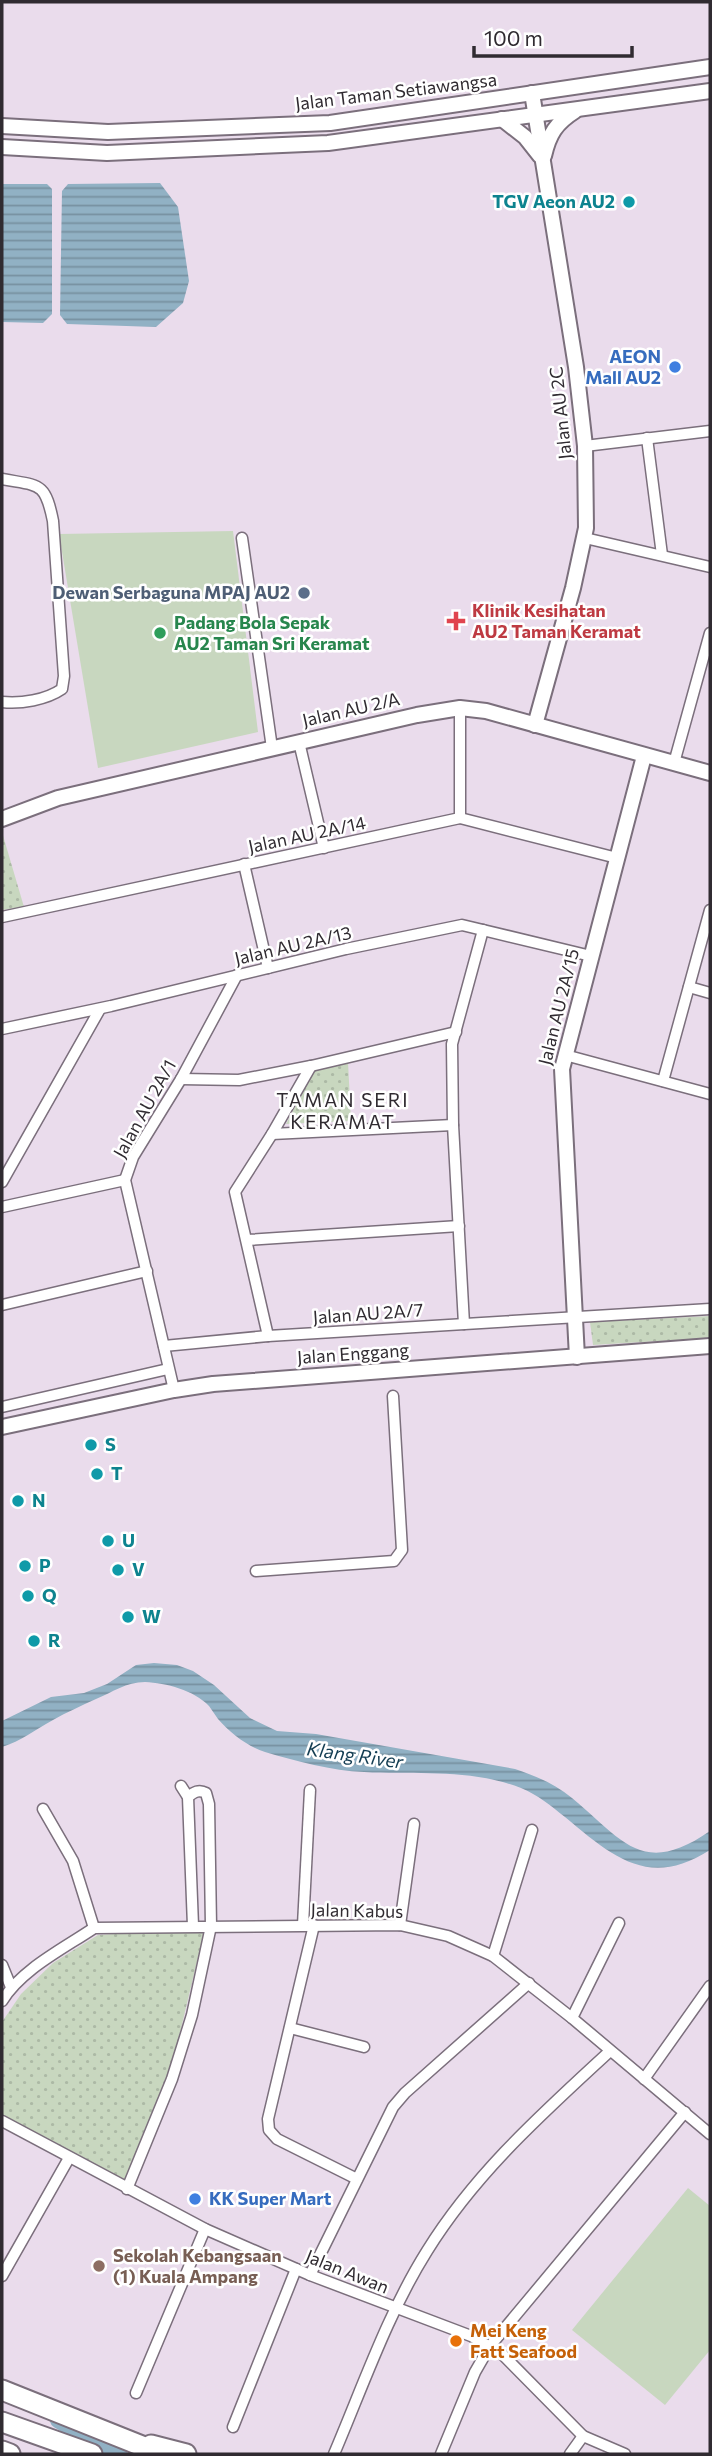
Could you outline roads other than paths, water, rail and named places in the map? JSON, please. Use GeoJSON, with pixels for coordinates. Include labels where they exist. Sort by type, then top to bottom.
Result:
{"type":"FeatureCollection","features":[{"type":"Feature","properties":{"kind":"highway"},"geometry":{"type":"LineString","coordinates":[[2,2390],[162,2454]]}},
{"type":"Feature","properties":{"kind":"highway"},"geometry":{"type":"LineString","coordinates":[[2,2422],[92,2454]]}},
{"type":"Feature","properties":{"kind":"highway"},"geometry":{"type":"LineString","coordinates":[[32,2433],[71,2454]]}},
{"type":"Feature","properties":{"kind":"highway"},"geometry":{"type":"LineString","coordinates":[[123,2438],[186,2454]]}},
{"type":"Feature","properties":{"kind":"highway"},"geometry":{"type":"LineString","coordinates":[[2,2451],[10,2454]]}},
{"type":"Feature","properties":{"kind":"main road","name":"Jalan Taman Setiawangsa"},"geometry":{"type":"LineString","coordinates":[[2,126],[108,132],[330,123],[710,67]]}},
{"type":"Feature","properties":{"kind":"main road"},"geometry":{"type":"LineString","coordinates":[[2,147],[107,153],[328,143],[710,91]]}},
{"type":"Feature","properties":{"kind":"main road","name":"Jalan AU 2C"},"geometry":{"type":"LineString","coordinates":[[533,93],[576,367],[585,446],[585,538],[535,725]]}},
{"type":"Feature","properties":{"kind":"main road"},"geometry":{"type":"LineString","coordinates":[[543,161],[552,130],[560,121],[579,109]]}},
{"type":"Feature","properties":{"kind":"main road"},"geometry":{"type":"LineString","coordinates":[[502,118],[525,137],[543,161]]}},
{"type":"Feature","properties":{"kind":"main road","name":"Jalan AU 2/A"},"geometry":{"type":"LineString","coordinates":[[2,819],[58,798],[417,715],[460,708],[486,711],[710,773]]}},
{"type":"Feature","properties":{"kind":"main road","name":"Jalan AU 2A/15"},"geometry":{"type":"LineString","coordinates":[[577,1357],[562,1069],[644,755]]}},
{"type":"Feature","properties":{"kind":"main road","name":"Jalan Enggang"},"geometry":{"type":"LineString","coordinates":[[2,1427],[212,1384],[710,1346]]}},
{"type":"Feature","properties":{"kind":"street"},"geometry":{"type":"LineString","coordinates":[[585,446],[710,431]]}},
{"type":"Feature","properties":{"kind":"street"},"geometry":{"type":"LineString","coordinates":[[647,438],[663,555]]}},
{"type":"Feature","properties":{"kind":"street"},"geometry":{"type":"LineString","coordinates":[[2,480],[35,485],[42,489],[49,501],[53,521],[64,676],[62,689],[53,695],[13,703],[2,702]]}},
{"type":"Feature","properties":{"kind":"street"},"geometry":{"type":"LineString","coordinates":[[242,538],[272,748]]}},
{"type":"Feature","properties":{"kind":"street"},"geometry":{"type":"LineString","coordinates":[[585,538],[710,567]]}},
{"type":"Feature","properties":{"kind":"street"},"geometry":{"type":"LineString","coordinates":[[674,763],[705,670],[710,633]]}},
{"type":"Feature","properties":{"kind":"street"},"geometry":{"type":"LineString","coordinates":[[460,708],[460,818]]}},
{"type":"Feature","properties":{"kind":"street"},"geometry":{"type":"LineString","coordinates":[[299,742],[324,848]]}},
{"type":"Feature","properties":{"kind":"street","name":"Jalan AU 2A/14"},"geometry":{"type":"LineString","coordinates":[[2,917],[460,818],[617,858]]}},
{"type":"Feature","properties":{"kind":"street"},"geometry":{"type":"LineString","coordinates":[[244,864],[268,968]]}},
{"type":"Feature","properties":{"kind":"street"},"geometry":{"type":"LineString","coordinates":[[663,1081],[710,910]]}},
{"type":"Feature","properties":{"kind":"street","name":"Jalan AU 2A/13"},"geometry":{"type":"LineString","coordinates":[[2,1029],[100,1009],[435,929],[463,925],[591,956]]}},
{"type":"Feature","properties":{"kind":"street"},"geometry":{"type":"LineString","coordinates":[[464,1324],[451,1062],[452,1044],[483,930]]}},
{"type":"Feature","properties":{"kind":"street","name":"Jalan AU 2A/1"},"geometry":{"type":"LineString","coordinates":[[174,1390],[125,1180],[133,1157],[181,1079],[237,975]]}},
{"type":"Feature","properties":{"kind":"street"},"geometry":{"type":"LineString","coordinates":[[689,987],[710,993]]}},
{"type":"Feature","properties":{"kind":"street"},"geometry":{"type":"LineString","coordinates":[[2,1182],[100,1009]]}},
{"type":"Feature","properties":{"kind":"street"},"geometry":{"type":"LineString","coordinates":[[181,1079],[239,1080],[456,1032]]}},
{"type":"Feature","properties":{"kind":"street"},"geometry":{"type":"LineString","coordinates":[[565,1055],[710,1094]]}},
{"type":"Feature","properties":{"kind":"street"},"geometry":{"type":"LineString","coordinates":[[268,1336],[235,1192],[311,1066]]}},
{"type":"Feature","properties":{"kind":"street"},"geometry":{"type":"LineString","coordinates":[[272,1134],[453,1125]]}},
{"type":"Feature","properties":{"kind":"street"},"geometry":{"type":"LineString","coordinates":[[2,1207],[125,1180]]}},
{"type":"Feature","properties":{"kind":"street"},"geometry":{"type":"LineString","coordinates":[[247,1240],[459,1226]]}},
{"type":"Feature","properties":{"kind":"street"},"geometry":{"type":"LineString","coordinates":[[2,1305],[147,1271]]}},
{"type":"Feature","properties":{"kind":"street","name":"Jalan AU 2A/7"},"geometry":{"type":"LineString","coordinates":[[164,1346],[268,1336],[710,1309]]}},
{"type":"Feature","properties":{"kind":"street"},"geometry":{"type":"LineString","coordinates":[[2,1407],[168,1369]]}},
{"type":"Feature","properties":{"kind":"street"},"geometry":{"type":"LineString","coordinates":[[256,1571],[394,1561],[402,1550],[393,1396]]}},
{"type":"Feature","properties":{"kind":"street"},"geometry":{"type":"LineString","coordinates":[[181,1787],[188,1797],[194,1926]]}},
{"type":"Feature","properties":{"kind":"street"},"geometry":{"type":"LineString","coordinates":[[310,1790],[308,1925],[290,2028],[268,2119],[268,2130],[277,2139],[357,2179]]}},
{"type":"Feature","properties":{"kind":"street"},"geometry":{"type":"LineString","coordinates":[[127,2189],[172,2079],[192,2015],[211,1926],[209,1804],[206,1793],[202,1791],[195,1791],[188,1797]]}},
{"type":"Feature","properties":{"kind":"street"},"geometry":{"type":"LineString","coordinates":[[2,2001],[11,1987],[94,1928],[73,1861],[43,1809]]}},
{"type":"Feature","properties":{"kind":"street"},"geometry":{"type":"LineString","coordinates":[[400,1925],[414,1824]]}},
{"type":"Feature","properties":{"kind":"street"},"geometry":{"type":"LineString","coordinates":[[493,1956],[532,1830]]}},
{"type":"Feature","properties":{"kind":"street"},"geometry":{"type":"LineString","coordinates":[[572,2018],[619,1923]]}},
{"type":"Feature","properties":{"kind":"street","name":"Jalan Kabus"},"geometry":{"type":"LineString","coordinates":[[94,1928],[400,1925],[448,1936],[493,1956],[529,1983],[710,2134]]}},
{"type":"Feature","properties":{"kind":"street"},"geometry":{"type":"LineString","coordinates":[[2,1965],[11,1987]]}},
{"type":"Feature","properties":{"kind":"street"},"geometry":{"type":"LineString","coordinates":[[310,2275],[393,2107],[405,2093],[529,1983]]}},
{"type":"Feature","properties":{"kind":"street"},"geometry":{"type":"LineString","coordinates":[[644,2079],[710,1986]]}},
{"type":"Feature","properties":{"kind":"street"},"geometry":{"type":"LineString","coordinates":[[290,2028],[364,2048]]}},
{"type":"Feature","properties":{"kind":"street"},"geometry":{"type":"LineString","coordinates":[[334,2454],[397,2308],[426,2252],[457,2206],[519,2134],[610,2050]]}},
{"type":"Feature","properties":{"kind":"street"},"geometry":{"type":"LineString","coordinates":[[442,2454],[475,2372],[490,2346],[685,2112]]}},
{"type":"Feature","properties":{"kind":"street","name":"Jalan Awan"},"geometry":{"type":"LineString","coordinates":[[2,2121],[205,2229],[310,2275],[471,2336],[490,2346],[502,2354],[583,2436],[625,2454]]}},
{"type":"Feature","properties":{"kind":"street"},"geometry":{"type":"LineString","coordinates":[[2,2276],[69,2158]]}},
{"type":"Feature","properties":{"kind":"street"},"geometry":{"type":"LineString","coordinates":[[136,2393],[205,2229]]}},
{"type":"Feature","properties":{"kind":"street"},"geometry":{"type":"LineString","coordinates":[[233,2427],[296,2269]]}},
{"type":"Feature","properties":{"kind":"street"},"geometry":{"type":"LineString","coordinates":[[570,2454],[583,2436]]}},
{"type":"Feature","properties":{"kind":"water"},"geometry":{"type":"Polygon","coordinates":[[[160,183],[178,207],[189,281],[183,303],[156,327],[67,324],[60,315],[62,191],[68,184],[160,183]]]}},
{"type":"Feature","properties":{"kind":"water"},"geometry":{"type":"Polygon","coordinates":[[[2,184],[47,184],[52,189],[52,314],[43,323],[2,322],[2,184]]]}},
{"type":"Feature","properties":{"kind":"water","name":"Klang River"},"geometry":{"type":"Polygon","coordinates":[[[136,1665],[177,1665],[193,1671],[214,1685],[250,1718],[277,1731],[316,1734],[515,1769],[559,1789],[635,1848],[650,1852],[667,1852],[687,1845],[710,1831],[710,1850],[668,1867],[633,1863],[599,1845],[544,1801],[521,1788],[482,1777],[462,1775],[339,1770],[277,1755],[258,1749],[239,1738],[218,1719],[203,1700],[179,1688],[153,1683],[138,1682],[120,1688],[2,1747],[2,1721],[51,1697],[84,1693],[107,1684],[136,1665]]]}},
{"type":"Feature","properties":{"kind":"waterway"},"geometry":{"type":"LineString","coordinates":[[59,2419],[118,2454]]}},
{"type":"Feature","properties":{"kind":"place","name":"TGV Aeon AU2"},"geometry":{"type":"Point","coordinates":[629,202]}},
{"type":"Feature","properties":{"kind":"place","name":"AEON Mall AU2"},"geometry":{"type":"Point","coordinates":[675,367]}},
{"type":"Feature","properties":{"kind":"place","name":"Dewan Serbaguna MPAJ AU2"},"geometry":{"type":"Point","coordinates":[304,593]}},
{"type":"Feature","properties":{"kind":"place","name":"Klinik Kesihatan AU2 Taman Keramat"},"geometry":{"type":"Point","coordinates":[456,621]}},
{"type":"Feature","properties":{"kind":"place","name":"Padang Bola Sepak AU2 Taman Sri Keramat"},"geometry":{"type":"Point","coordinates":[160,633]}},
{"type":"Feature","properties":{"kind":"place","name":"S"},"geometry":{"type":"Point","coordinates":[91,1445]}},
{"type":"Feature","properties":{"kind":"place","name":"T"},"geometry":{"type":"Point","coordinates":[97,1474]}},
{"type":"Feature","properties":{"kind":"place","name":"N"},"geometry":{"type":"Point","coordinates":[18,1501]}},
{"type":"Feature","properties":{"kind":"place","name":"U"},"geometry":{"type":"Point","coordinates":[108,1541]}},
{"type":"Feature","properties":{"kind":"place","name":"P"},"geometry":{"type":"Point","coordinates":[25,1566]}},
{"type":"Feature","properties":{"kind":"place","name":"V"},"geometry":{"type":"Point","coordinates":[118,1570]}},
{"type":"Feature","properties":{"kind":"place","name":"Q"},"geometry":{"type":"Point","coordinates":[28,1596]}},
{"type":"Feature","properties":{"kind":"place","name":"W"},"geometry":{"type":"Point","coordinates":[128,1617]}},
{"type":"Feature","properties":{"kind":"place","name":"R"},"geometry":{"type":"Point","coordinates":[34,1641]}},
{"type":"Feature","properties":{"kind":"place","name":"KK Super Mart"},"geometry":{"type":"Point","coordinates":[195,2199]}},
{"type":"Feature","properties":{"kind":"place","name":"Sekolah Kebangsaan (1) Kuala Ampang"},"geometry":{"type":"Point","coordinates":[99,2266]}},
{"type":"Feature","properties":{"kind":"place","name":"Mei Keng Fatt Seafood"},"geometry":{"type":"Point","coordinates":[456,2341]}},
{"type":"Feature","properties":{"kind":"district","name":"TAMAN SERI KERAMAT"},"geometry":{"type":"Point","coordinates":[343,1111]}}]}
